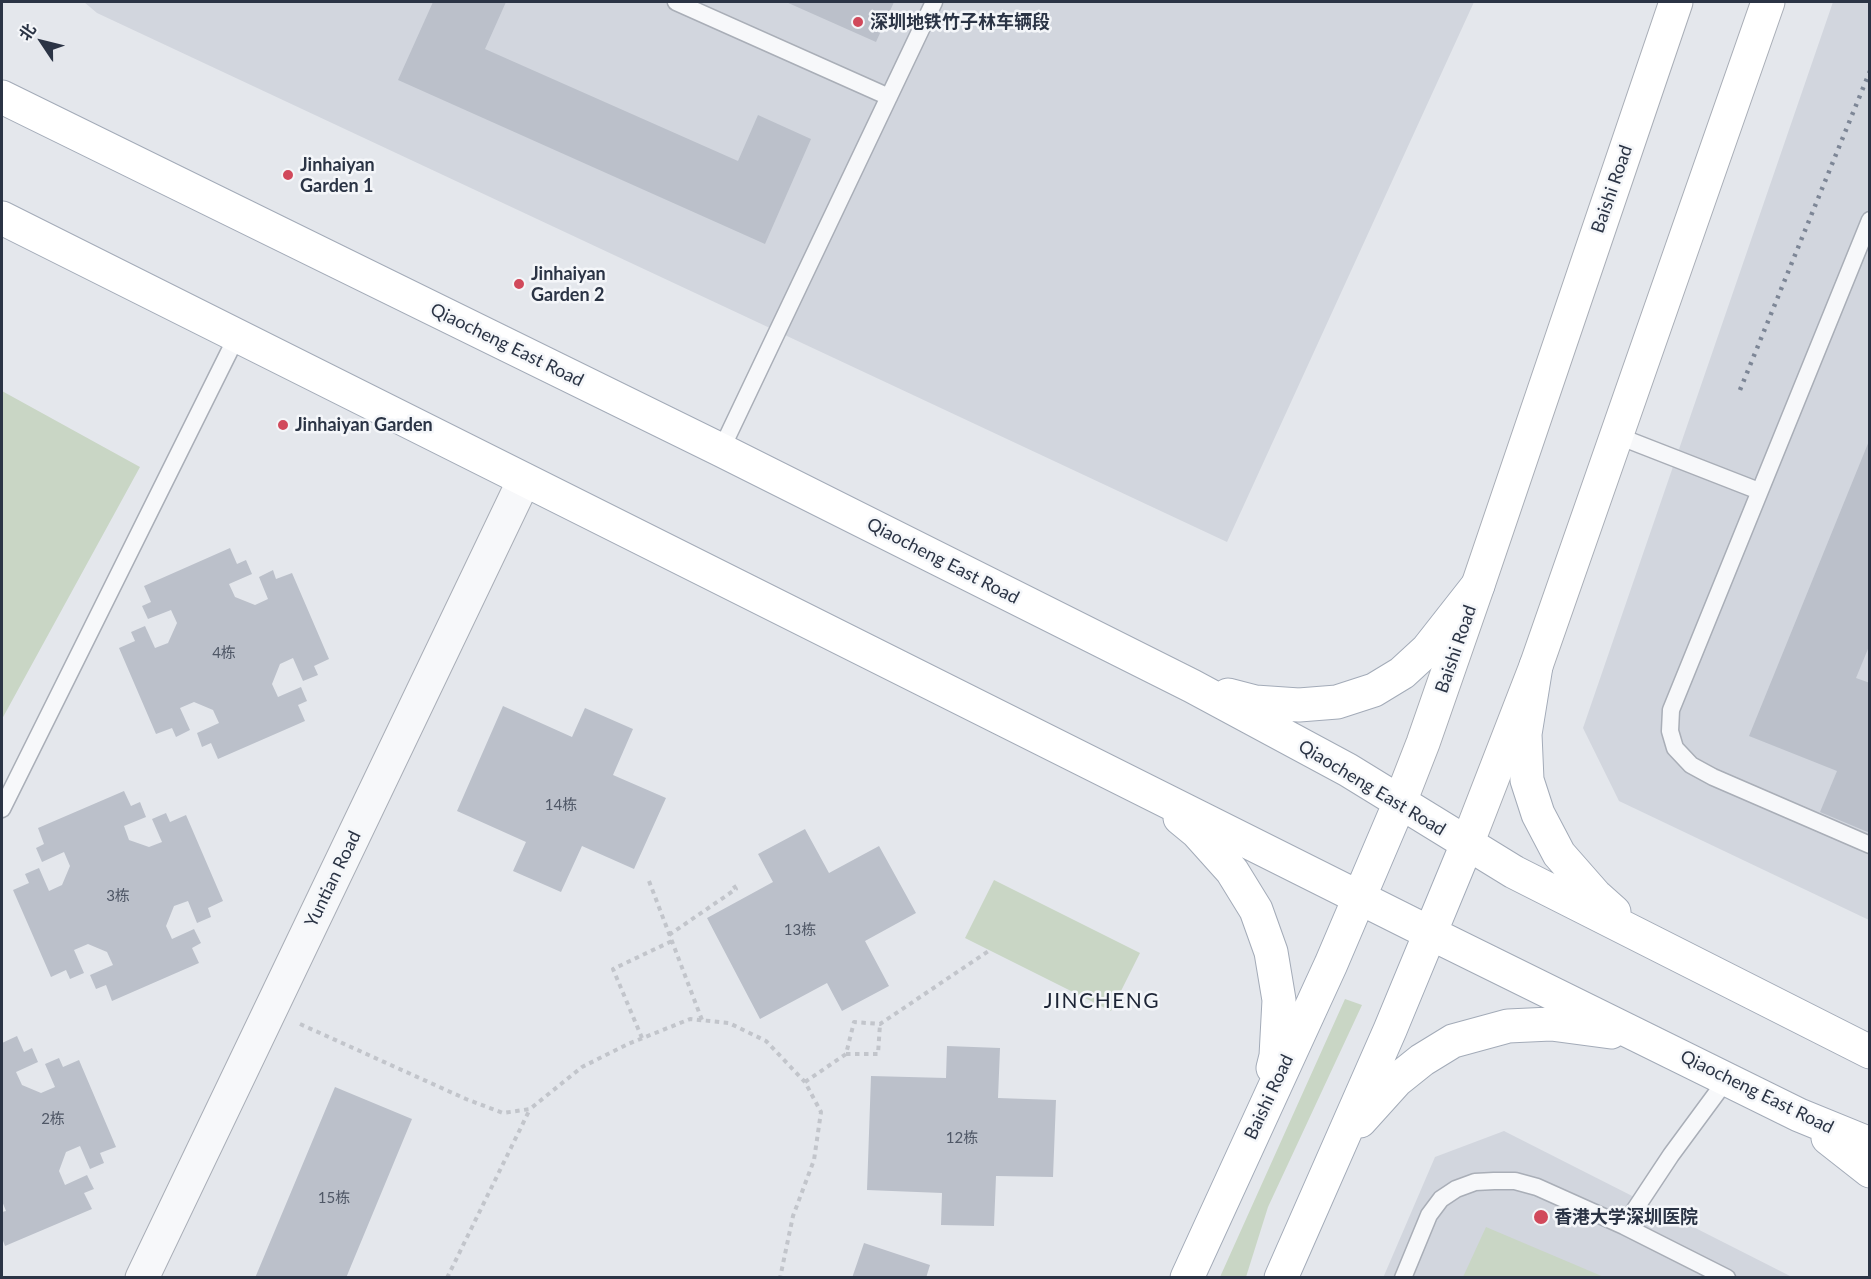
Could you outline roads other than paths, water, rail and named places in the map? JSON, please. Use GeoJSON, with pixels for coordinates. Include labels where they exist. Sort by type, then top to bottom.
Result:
{"type":"FeatureCollection","features":[{"type":"Feature","properties":{"kind":"main road","name":"Baishi Road"},"geometry":{"type":"LineString","coordinates":[[1187,1278],[1331,964],[1400,802],[1478,585],[1676,2]]}},
{"type":"Feature","properties":{"kind":"main road"},"geometry":{"type":"LineString","coordinates":[[1281,1278],[1390,1030],[1467,844],[1536,666],[1768,2]]}},
{"type":"Feature","properties":{"kind":"main road"},"geometry":{"type":"LineString","coordinates":[[2,85],[35,114]]}},
{"type":"Feature","properties":{"kind":"main road","name":"Qiaocheng East Road"},"geometry":{"type":"LineString","coordinates":[[2,97],[721,450],[1192,686],[1348,770],[1514,872],[1869,1052]]}},
{"type":"Feature","properties":{"kind":"main road","name":"Qiaocheng East Road"},"geometry":{"type":"LineString","coordinates":[[2,219],[1430,933],[1799,1115],[1869,1144]]}},
{"type":"Feature","properties":{"kind":"main road"},"geometry":{"type":"LineString","coordinates":[[1192,686],[1255,702],[1299,705],[1337,702],[1374,690],[1402,673],[1427,650],[1478,585]]}},
{"type":"Feature","properties":{"kind":"main road"},"geometry":{"type":"LineString","coordinates":[[1536,666],[1525,734],[1527,780],[1538,814],[1559,854],[1595,895],[1645,939]]}},
{"type":"Feature","properties":{"kind":"main road"},"geometry":{"type":"LineString","coordinates":[[1144,789],[1197,831],[1232,871],[1256,910],[1270,952],[1279,1000],[1276,1056],[1264,1108]]}},
{"type":"Feature","properties":{"kind":"main road"},"geometry":{"type":"LineString","coordinates":[[1334,1156],[1368,1112],[1397,1080],[1422,1060],[1453,1041],[1508,1026],[1551,1024],[1594,1029],[1648,1040]]}},
{"type":"Feature","properties":{"kind":"main road"},"geometry":{"type":"LineString","coordinates":[[1799,1115],[1869,1171]]}},
{"type":"Feature","properties":{"kind":"street","name":"Yuntian Road"},"geometry":{"type":"LineString","coordinates":[[142,1278],[524,480]]}},
{"type":"Feature","properties":{"kind":"lane"},"geometry":{"type":"LineString","coordinates":[[676,2],[888,97]]}},
{"type":"Feature","properties":{"kind":"lane"},"geometry":{"type":"LineString","coordinates":[[721,450],[934,2]]}},
{"type":"Feature","properties":{"kind":"lane"},"geometry":{"type":"LineString","coordinates":[[1869,223],[1671,710],[1670,731],[1676,748],[1691,765],[1713,777],[1869,845]]}},
{"type":"Feature","properties":{"kind":"lane"},"geometry":{"type":"LineString","coordinates":[[2,809],[7,781],[237,336]]}},
{"type":"Feature","properties":{"kind":"lane"},"geometry":{"type":"LineString","coordinates":[[1618,436],[1759,491]]}},
{"type":"Feature","properties":{"kind":"lane"},"geometry":{"type":"LineString","coordinates":[[1624,1226],[1671,1155],[1727,1079]]}},
{"type":"Feature","properties":{"kind":"lane"},"geometry":{"type":"LineString","coordinates":[[1403,1278],[1429,1215],[1441,1199],[1456,1189],[1475,1182],[1515,1181],[1537,1187],[1624,1226],[1696,1270],[1727,1278]]}},
{"type":"Feature","properties":{"kind":"railway"},"geometry":{"type":"LineString","coordinates":[[1740,390],[1870,71]]}},
{"type":"Feature","properties":{"kind":"place","name":"深圳地铁竹子林车辆段"},"geometry":{"type":"Point","coordinates":[858,22]}},
{"type":"Feature","properties":{"kind":"place","name":"Jinhaiyan Garden 1"},"geometry":{"type":"Point","coordinates":[288,175]}},
{"type":"Feature","properties":{"kind":"place","name":"Jinhaiyan Garden 2"},"geometry":{"type":"Point","coordinates":[519,284]}},
{"type":"Feature","properties":{"kind":"place","name":"Jinhaiyan Garden"},"geometry":{"type":"Point","coordinates":[283,425]}},
{"type":"Feature","properties":{"kind":"place","name":"香港大学深圳医院"},"geometry":{"type":"Point","coordinates":[1541,1217]}},
{"type":"Feature","properties":{"kind":"district","name":"JINCHENG"},"geometry":{"type":"Point","coordinates":[1102,1001]}}]}
